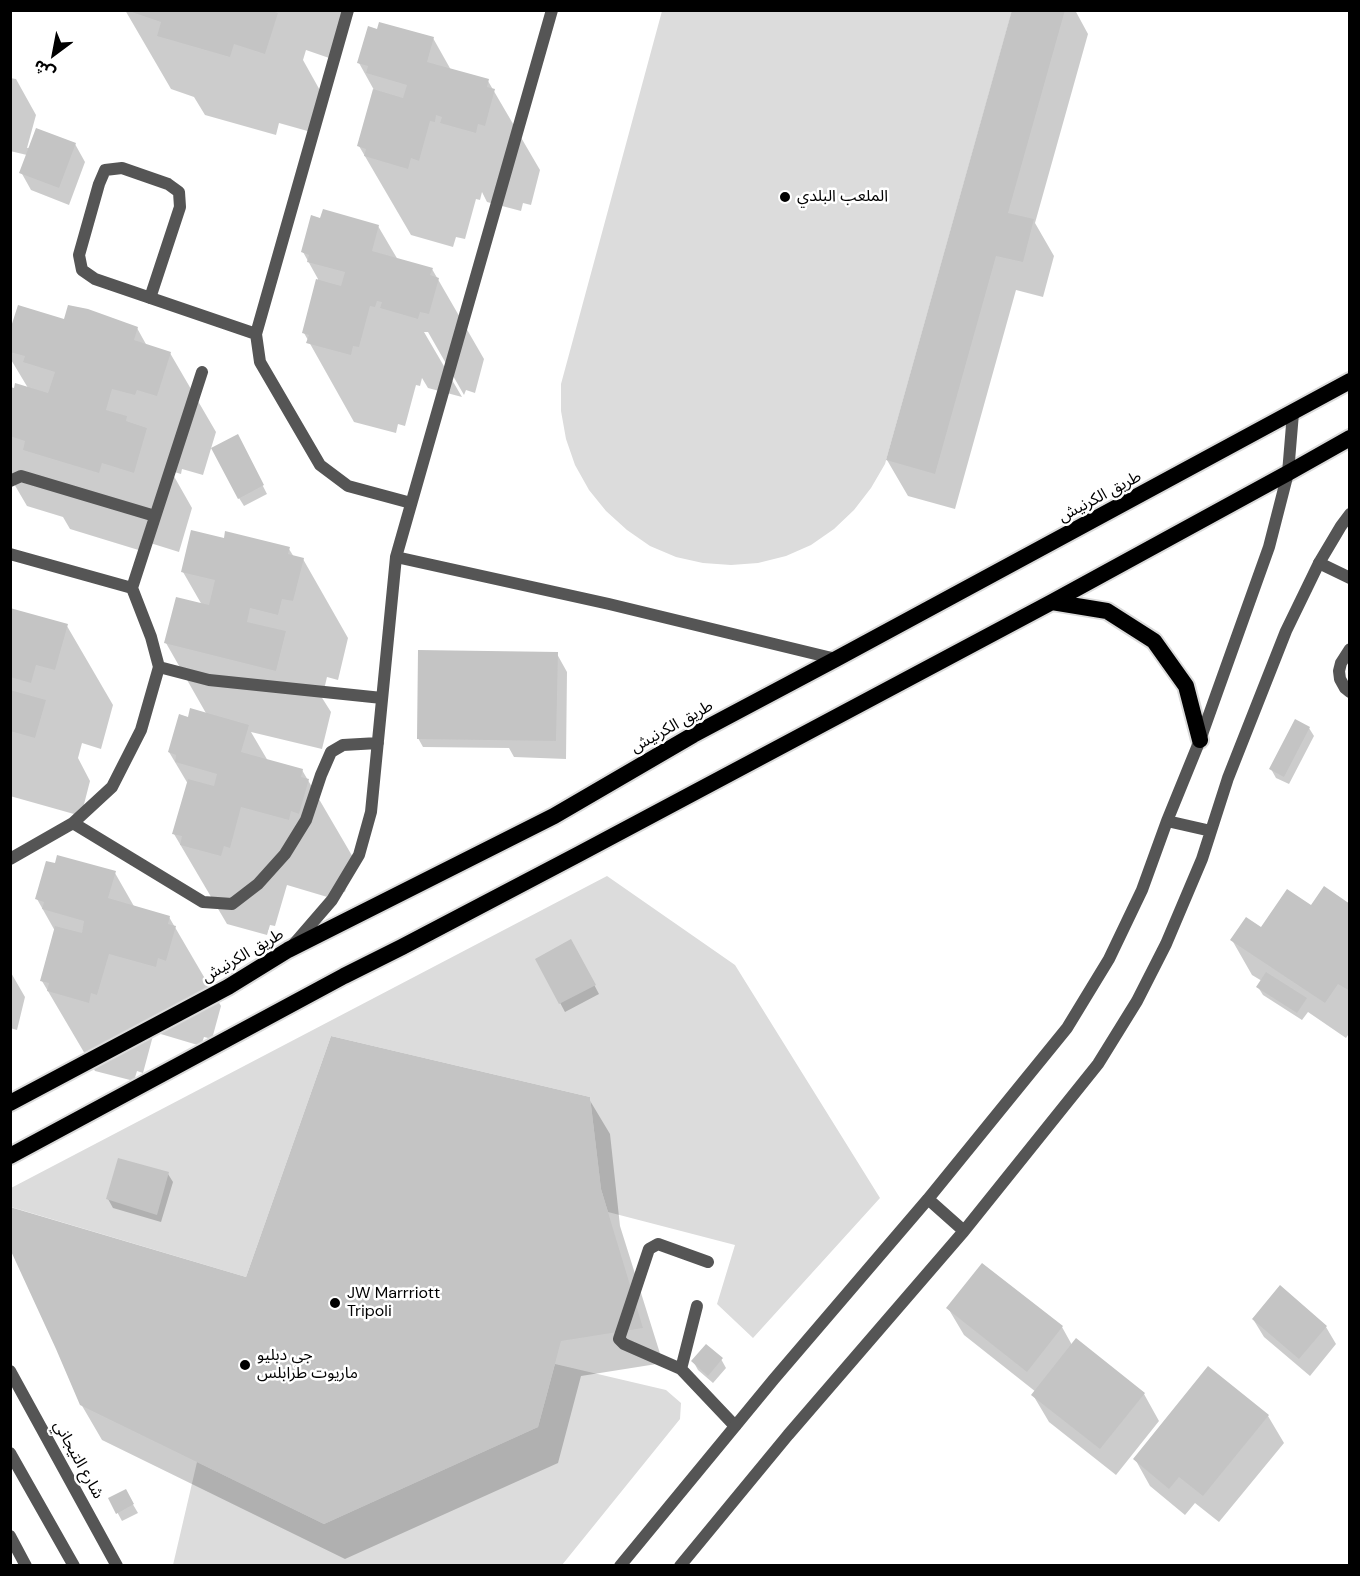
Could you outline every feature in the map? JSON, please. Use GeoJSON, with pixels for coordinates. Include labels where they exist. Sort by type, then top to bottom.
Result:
{"type":"FeatureCollection","features":[{"type":"Feature","properties":{"kind":"highway","name":"طريق الكرنيش"},"geometry":{"type":"LineString","coordinates":[[10,1103],[228,987],[288,950],[554,816],[693,735],[1350,381]]}},
{"type":"Feature","properties":{"kind":"highway"},"geometry":{"type":"LineString","coordinates":[[10,1156],[1052,602],[1350,438]]}},
{"type":"Feature","properties":{"kind":"highway"},"geometry":{"type":"LineString","coordinates":[[1052,602],[1107,611],[1154,641],[1186,686],[1200,740]]}},
{"type":"Feature","properties":{"kind":"street"},"geometry":{"type":"LineString","coordinates":[[348,10],[256,334],[260,362],[320,465],[348,486],[411,503]]}},
{"type":"Feature","properties":{"kind":"street"},"geometry":{"type":"LineString","coordinates":[[288,950],[332,900],[359,855],[371,812],[396,556],[551,11]]}},
{"type":"Feature","properties":{"kind":"street"},"geometry":{"type":"LineString","coordinates":[[150,298],[180,207],[179,192],[168,184],[122,168],[105,170],[79,255],[82,270],[95,279],[150,298],[256,334]]}},
{"type":"Feature","properties":{"kind":"street"},"geometry":{"type":"LineString","coordinates":[[10,859],[73,823],[112,787],[141,730],[159,667],[151,637],[132,588],[202,372]]}},
{"type":"Feature","properties":{"kind":"street"},"geometry":{"type":"LineString","coordinates":[[620,1566],[735,1426],[928,1199],[1067,1028],[1109,959],[1142,890],[1200,740],[1269,547],[1288,473],[1293,413]]}},
{"type":"Feature","properties":{"kind":"street"},"geometry":{"type":"LineString","coordinates":[[10,481],[21,476],[155,516]]}},
{"type":"Feature","properties":{"kind":"street"},"geometry":{"type":"LineString","coordinates":[[680,1566],[788,1435],[963,1231],[1098,1064],[1137,1001],[1166,945],[1202,859],[1228,778],[1282,642],[1319,563],[1350,514]]}},
{"type":"Feature","properties":{"kind":"street"},"geometry":{"type":"LineString","coordinates":[[10,554],[132,588]]}},
{"type":"Feature","properties":{"kind":"street"},"geometry":{"type":"LineString","coordinates":[[396,556],[609,604],[836,659]]}},
{"type":"Feature","properties":{"kind":"street"},"geometry":{"type":"LineString","coordinates":[[1319,563],[1350,578]]}},
{"type":"Feature","properties":{"kind":"street"},"geometry":{"type":"LineString","coordinates":[[1350,649],[1339,671],[1340,679],[1350,692]]}},
{"type":"Feature","properties":{"kind":"street"},"geometry":{"type":"LineString","coordinates":[[159,667],[209,680],[382,698]]}},
{"type":"Feature","properties":{"kind":"street"},"geometry":{"type":"LineString","coordinates":[[73,823],[203,902],[232,904],[258,884],[285,854],[306,820],[331,752],[343,745],[378,743]]}},
{"type":"Feature","properties":{"kind":"street"},"geometry":{"type":"LineString","coordinates":[[1167,821],[1211,831]]}},
{"type":"Feature","properties":{"kind":"street"},"geometry":{"type":"LineString","coordinates":[[928,1199],[963,1231]]}},
{"type":"Feature","properties":{"kind":"street"},"geometry":{"type":"LineString","coordinates":[[708,1262],[658,1244],[649,1249],[620,1339],[624,1344],[681,1368],[735,1426]]}},
{"type":"Feature","properties":{"kind":"street"},"geometry":{"type":"LineString","coordinates":[[681,1368],[697,1306]]}},
{"type":"Feature","properties":{"kind":"street","name":"شارع التيجاني"},"geometry":{"type":"LineString","coordinates":[[10,1371],[117,1566]]}},
{"type":"Feature","properties":{"kind":"street"},"geometry":{"type":"LineString","coordinates":[[10,1453],[74,1566]]}},
{"type":"Feature","properties":{"kind":"street"},"geometry":{"type":"LineString","coordinates":[[10,1536],[26,1566]]}},
{"type":"Feature","properties":{"kind":"shaded area","name":"الملعب البلدي"},"geometry":{"type":"Polygon","coordinates":[[[662,11],[1012,11],[885,464],[871,488],[854,510],[834,529],[811,545],[786,556],[758,563],[731,565],[703,563],[676,557],[650,546],[627,530],[606,511],[589,490],[575,465],[566,439],[561,411],[561,384],[662,11]]]}},
{"type":"Feature","properties":{"kind":"shaded area"},"geometry":{"type":"Polygon","coordinates":[[[607,876],[735,965],[880,1198],[753,1338],[717,1304],[735,1245],[608,1212],[601,1189],[590,1097],[331,1036],[246,1277],[11,1207],[11,1188],[607,876]]]}},
{"type":"Feature","properties":{"kind":"shaded area"},"geometry":{"type":"Polygon","coordinates":[[[555,1364],[666,1390],[681,1403],[680,1419],[562,1565],[173,1565],[197,1462],[324,1524],[538,1427],[555,1364]]]}},
{"type":"Feature","properties":{"kind":"building"},"geometry":{"type":"Polygon","coordinates":[[[126,10],[268,10],[278,13],[265,54],[234,44],[230,57],[157,36],[161,22],[126,10]]]}},
{"type":"Feature","properties":{"kind":"building"},"geometry":{"type":"Polygon","coordinates":[[[1012,10],[1065,10],[1008,213],[1034,219],[1023,262],[996,256],[935,474],[886,460],[1012,10]]]}},
{"type":"Feature","properties":{"kind":"building"},"geometry":{"type":"Polygon","coordinates":[[[379,22],[434,37],[427,62],[489,79],[487,87],[495,89],[485,126],[478,124],[476,133],[440,123],[442,117],[436,115],[435,122],[430,121],[419,161],[411,158],[408,169],[364,156],[366,149],[357,146],[373,89],[403,98],[407,85],[366,73],[368,66],[357,63],[368,26],[377,29],[379,22]]]}},
{"type":"Feature","properties":{"kind":"building"},"geometry":{"type":"Polygon","coordinates":[[[36,128],[76,143],[59,188],[19,173],[36,128]]]}},
{"type":"Feature","properties":{"kind":"building"},"geometry":{"type":"Polygon","coordinates":[[[323,209],[379,225],[372,251],[433,268],[430,275],[439,278],[429,314],[420,312],[418,319],[380,308],[382,302],[377,301],[375,307],[370,306],[359,347],[353,346],[351,355],[306,343],[309,335],[302,333],[316,279],[341,286],[345,272],[307,262],[309,255],[301,252],[311,215],[320,218],[323,209]]]}},
{"type":"Feature","properties":{"kind":"building"},"geometry":{"type":"Polygon","coordinates":[[[18,305],[64,319],[68,305],[88,309],[138,327],[134,340],[171,352],[157,396],[137,390],[135,395],[112,389],[106,410],[127,416],[126,421],[147,428],[134,473],[102,463],[99,473],[23,450],[25,441],[10,436],[10,387],[14,388],[15,383],[48,393],[55,372],[23,362],[25,356],[10,352],[10,330],[18,305]]]}},
{"type":"Feature","properties":{"kind":"building"},"geometry":{"type":"Polygon","coordinates":[[[238,434],[264,485],[238,499],[211,448],[238,434]]]}},
{"type":"Feature","properties":{"kind":"building"},"geometry":{"type":"Polygon","coordinates":[[[191,530],[224,538],[225,531],[290,547],[288,554],[304,558],[293,601],[282,599],[278,615],[250,608],[247,622],[286,631],[276,671],[164,643],[176,597],[209,605],[215,580],[181,572],[191,530]]]}},
{"type":"Feature","properties":{"kind":"building"},"geometry":{"type":"Polygon","coordinates":[[[10,608],[68,624],[55,670],[36,665],[31,683],[10,677],[10,608]]]}},
{"type":"Feature","properties":{"kind":"building"},"geometry":{"type":"Polygon","coordinates":[[[418,650],[558,652],[556,741],[417,739],[418,650]]]}},
{"type":"Feature","properties":{"kind":"building"},"geometry":{"type":"Polygon","coordinates":[[[10,690],[46,700],[35,738],[10,731],[10,690]]]}},
{"type":"Feature","properties":{"kind":"building"},"geometry":{"type":"Polygon","coordinates":[[[190,708],[249,725],[241,752],[303,769],[301,777],[309,779],[299,814],[291,811],[289,820],[241,807],[230,848],[224,846],[221,856],[180,845],[182,836],[172,834],[188,779],[214,786],[217,774],[175,762],[176,755],[168,752],[179,714],[188,717],[190,708]]]}},
{"type":"Feature","properties":{"kind":"building"},"geometry":{"type":"Polygon","coordinates":[[[1295,719],[1310,727],[1284,777],[1269,769],[1295,719]]]}},
{"type":"Feature","properties":{"kind":"building"},"geometry":{"type":"Polygon","coordinates":[[[57,855],[116,871],[108,898],[170,916],[168,924],[176,926],[166,961],[158,958],[156,967],[109,954],[97,995],[91,993],[89,1003],[47,991],[49,983],[40,981],[55,926],[82,933],[84,921],[42,909],[44,902],[35,899],[46,861],[55,863],[57,855]]]}},
{"type":"Feature","properties":{"kind":"building"},"geometry":{"type":"Polygon","coordinates":[[[1324,886],[1350,904],[1350,991],[1338,984],[1325,1003],[1230,940],[1246,917],[1261,927],[1287,889],[1311,905],[1324,886]]]}},
{"type":"Feature","properties":{"kind":"building"},"geometry":{"type":"Polygon","coordinates":[[[571,939],[596,985],[559,1004],[535,959],[571,939]]]}},
{"type":"Feature","properties":{"kind":"building"},"geometry":{"type":"Polygon","coordinates":[[[1266,972],[1307,998],[1297,1013],[1256,987],[1266,972]]]}},
{"type":"Feature","properties":{"kind":"building","name":"JW Marrriott Tripoli"},"geometry":{"type":"Polygon","coordinates":[[[331,1036],[590,1097],[601,1189],[643,1328],[561,1341],[538,1427],[324,1524],[80,1405],[10,1249],[10,1207],[246,1277],[331,1036]]]}},
{"type":"Feature","properties":{"kind":"building"},"geometry":{"type":"Polygon","coordinates":[[[118,1158],[169,1172],[157,1215],[106,1199],[118,1158]]]}},
{"type":"Feature","properties":{"kind":"building"},"geometry":{"type":"Polygon","coordinates":[[[982,1263],[1063,1326],[1027,1372],[946,1308],[982,1263]]]}},
{"type":"Feature","properties":{"kind":"building"},"geometry":{"type":"Polygon","coordinates":[[[1280,1285],[1327,1326],[1299,1359],[1252,1319],[1280,1285]]]}},
{"type":"Feature","properties":{"kind":"building"},"geometry":{"type":"Polygon","coordinates":[[[1076,1338],[1145,1393],[1100,1449],[1031,1395],[1076,1338]]]}},
{"type":"Feature","properties":{"kind":"building"},"geometry":{"type":"Polygon","coordinates":[[[706,1344],[723,1358],[708,1376],[691,1361],[706,1344]]]}},
{"type":"Feature","properties":{"kind":"building"},"geometry":{"type":"Polygon","coordinates":[[[1208,1366],[1269,1415],[1203,1496],[1179,1477],[1169,1489],[1133,1459],[1208,1366]]]}},
{"type":"Feature","properties":{"kind":"building"},"geometry":{"type":"Polygon","coordinates":[[[126,1489],[134,1504],[116,1514],[108,1498],[126,1489]]]}},
{"type":"Feature","properties":{"kind":"place","name":"الملعب البلدي"},"geometry":{"type":"Point","coordinates":[785,197]}},
{"type":"Feature","properties":{"kind":"place","name":"JW Marrriott Tripoli"},"geometry":{"type":"Point","coordinates":[335,1303]}},
{"type":"Feature","properties":{"kind":"place","name":"جي دبليو ماريوت طرابلس"},"geometry":{"type":"Point","coordinates":[245,1365]}}]}
